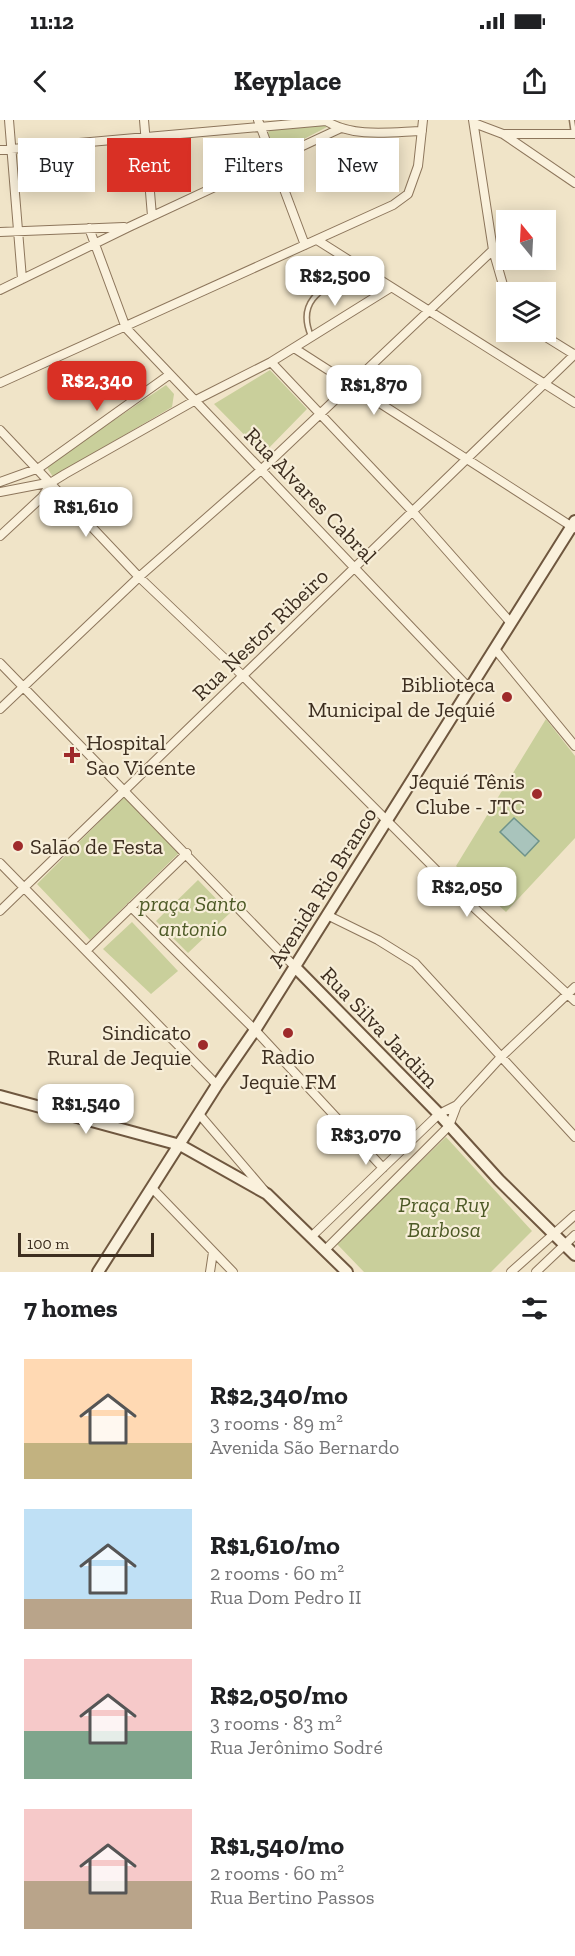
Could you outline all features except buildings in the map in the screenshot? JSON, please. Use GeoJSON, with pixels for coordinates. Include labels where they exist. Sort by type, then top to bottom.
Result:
{"type":"FeatureCollection","features":[{"type":"Feature","properties":{"kind":"main road","name":"Avenida Rio Branco"},"geometry":{"type":"LineString","coordinates":[[98,1272],[217,1085],[255,1030],[574,525]]}},
{"type":"Feature","properties":{"kind":"main road","name":"Rua Silva Jardim"},"geometry":{"type":"LineString","coordinates":[[294,966],[439,1114],[499,1180],[575,1255]]}},
{"type":"Feature","properties":{"kind":"main road"},"geometry":{"type":"LineString","coordinates":[[0,1095],[180,1145],[267,1194],[326,1249],[347,1272]]}},
{"type":"Feature","properties":{"kind":"street"},"geometry":{"type":"LineString","coordinates":[[9,120],[22,279]]}},
{"type":"Feature","properties":{"kind":"street"},"geometry":{"type":"LineString","coordinates":[[144,120],[152,216]]}},
{"type":"Feature","properties":{"kind":"street"},"geometry":{"type":"LineString","coordinates":[[0,383],[393,205],[408,194],[418,166],[423,120]]}},
{"type":"Feature","properties":{"kind":"street"},"geometry":{"type":"LineString","coordinates":[[0,150],[145,137],[259,123],[326,121],[339,129],[358,132],[422,131]]}},
{"type":"Feature","properties":{"kind":"street"},"geometry":{"type":"LineString","coordinates":[[474,122],[503,134],[575,183]]}},
{"type":"Feature","properties":{"kind":"street"},"geometry":{"type":"LineString","coordinates":[[474,122],[493,250],[502,282]]}},
{"type":"Feature","properties":{"kind":"street"},"geometry":{"type":"LineString","coordinates":[[259,123],[264,138]]}},
{"type":"Feature","properties":{"kind":"street"},"geometry":{"type":"LineString","coordinates":[[304,146],[339,129]]}},
{"type":"Feature","properties":{"kind":"street"},"geometry":{"type":"LineString","coordinates":[[503,134],[575,134]]}},
{"type":"Feature","properties":{"kind":"street"},"geometry":{"type":"LineString","coordinates":[[0,290],[129,226],[206,192]]}},
{"type":"Feature","properties":{"kind":"street"},"geometry":{"type":"LineString","coordinates":[[285,192],[305,245]]}},
{"type":"Feature","properties":{"kind":"street"},"geometry":{"type":"LineString","coordinates":[[0,232],[129,226]]}},
{"type":"Feature","properties":{"kind":"street"},"geometry":{"type":"LineString","coordinates":[[90,228],[126,327]]}},
{"type":"Feature","properties":{"kind":"street"},"geometry":{"type":"LineString","coordinates":[[316,240],[575,403]]}},
{"type":"Feature","properties":{"kind":"street"},"geometry":{"type":"LineString","coordinates":[[0,709],[139,577],[262,469],[348,384],[493,250]]}},
{"type":"Feature","properties":{"kind":"street"},"geometry":{"type":"LineString","coordinates":[[0,492],[52,482],[194,401],[271,362],[390,288]]}},
{"type":"Feature","properties":{"kind":"street","name":"Rua Alvares Cabral"},"geometry":{"type":"LineString","coordinates":[[126,327],[169,375],[262,469],[470,688]]}},
{"type":"Feature","properties":{"kind":"street"},"geometry":{"type":"LineString","coordinates":[[554,342],[575,355]]}},
{"type":"Feature","properties":{"kind":"street"},"geometry":{"type":"LineString","coordinates":[[294,348],[574,525]]}},
{"type":"Feature","properties":{"kind":"street","name":"Rua Nestor Ribeiro"},"geometry":{"type":"LineString","coordinates":[[0,911],[575,355]]}},
{"type":"Feature","properties":{"kind":"street"},"geometry":{"type":"LineString","coordinates":[[271,362],[413,512],[511,623]]}},
{"type":"Feature","properties":{"kind":"street"},"geometry":{"type":"LineString","coordinates":[[0,482],[39,468],[169,375]]}},
{"type":"Feature","properties":{"kind":"street"},"geometry":{"type":"LineString","coordinates":[[0,430],[39,468],[139,577],[242,675],[386,821],[566,995],[575,1001]]}},
{"type":"Feature","properties":{"kind":"street"},"geometry":{"type":"LineString","coordinates":[[0,536],[42,497],[52,482]]}},
{"type":"Feature","properties":{"kind":"street"},"geometry":{"type":"LineString","coordinates":[[495,649],[575,746]]}},
{"type":"Feature","properties":{"kind":"street"},"geometry":{"type":"LineString","coordinates":[[0,663],[187,853],[294,966]]}},
{"type":"Feature","properties":{"kind":"street"},"geometry":{"type":"LineString","coordinates":[[87,950],[187,853]]}},
{"type":"Feature","properties":{"kind":"street"},"geometry":{"type":"LineString","coordinates":[[0,863],[217,1085]]}},
{"type":"Feature","properties":{"kind":"street"},"geometry":{"type":"LineString","coordinates":[[132,907],[255,1030],[383,1168]]}},
{"type":"Feature","properties":{"kind":"street"},"geometry":{"type":"LineString","coordinates":[[327,915],[378,940],[415,963],[575,1137]]}},
{"type":"Feature","properties":{"kind":"street"},"geometry":{"type":"LineString","coordinates":[[311,1237],[439,1114],[457,1105],[501,1057],[575,987]]}},
{"type":"Feature","properties":{"kind":"street"},"geometry":{"type":"LineString","coordinates":[[326,1249],[449,1126],[457,1105]]}},
{"type":"Feature","properties":{"kind":"street"},"geometry":{"type":"LineString","coordinates":[[199,1114],[267,1194]]}},
{"type":"Feature","properties":{"kind":"street"},"geometry":{"type":"LineString","coordinates":[[152,1188],[233,1272]]}},
{"type":"Feature","properties":{"kind":"street"},"geometry":{"type":"LineString","coordinates":[[511,1272],[575,1215]]}},
{"type":"Feature","properties":{"kind":"street"},"geometry":{"type":"LineString","coordinates":[[536,1272],[575,1235]]}},
{"type":"Feature","properties":{"kind":"street"},"geometry":{"type":"LineString","coordinates":[[210,1272],[213,1252]]}},
{"type":"Feature","properties":{"kind":"lane"},"geometry":{"type":"LineString","coordinates":[[572,120],[575,134]]}},
{"type":"Feature","properties":{"kind":"lane"},"geometry":{"type":"LineString","coordinates":[[311,337],[306,324],[306,308],[311,299],[359,268]]}},
{"type":"Feature","properties":{"kind":"green space"},"geometry":{"type":"Polygon","coordinates":[[[324,125],[327,127],[304,139],[270,138],[268,133],[270,129],[324,125]]]}},
{"type":"Feature","properties":{"kind":"green space"},"geometry":{"type":"Polygon","coordinates":[[[270,370],[307,409],[263,454],[214,404],[270,370]]]}},
{"type":"Feature","properties":{"kind":"green space"},"geometry":{"type":"Polygon","coordinates":[[[166,385],[174,394],[172,407],[53,477],[46,466],[166,385]]]}},
{"type":"Feature","properties":{"kind":"green space","name":"Jequié Tênis Clube - JTC"},"geometry":{"type":"Polygon","coordinates":[[[546,719],[575,756],[575,838],[506,912],[456,866],[546,719]]]}},
{"type":"Feature","properties":{"kind":"green space"},"geometry":{"type":"Polygon","coordinates":[[[127,794],[182,850],[90,940],[37,884],[127,794]]]}},
{"type":"Feature","properties":{"kind":"green space","name":"praça Santo antonio"},"geometry":{"type":"Polygon","coordinates":[[[198,880],[230,913],[188,953],[156,921],[198,880]]]}},
{"type":"Feature","properties":{"kind":"green space","name":"praça Santo antonio"},"geometry":{"type":"Polygon","coordinates":[[[132,922],[178,971],[151,994],[103,949],[132,922]]]}},
{"type":"Feature","properties":{"kind":"green space","name":"Praça Ruy Barbosa"},"geometry":{"type":"Polygon","coordinates":[[[446,1137],[532,1231],[491,1272],[364,1272],[336,1243],[446,1137]]]}},
{"type":"Feature","properties":{"kind":"water"},"geometry":{"type":"Polygon","coordinates":[[[514,818],[539,841],[525,856],[500,832],[514,818]]]}},
{"type":"Feature","properties":{"kind":"place","name":"Biblioteca Municipal de Jequié"},"geometry":{"type":"Point","coordinates":[507,697]}},
{"type":"Feature","properties":{"kind":"place","name":"Hospital Sao Vicente"},"geometry":{"type":"Point","coordinates":[72,755]}},
{"type":"Feature","properties":{"kind":"place","name":"Jequié Tênis Clube - JTC"},"geometry":{"type":"Point","coordinates":[537,794]}},
{"type":"Feature","properties":{"kind":"place","name":"Salão de Festa"},"geometry":{"type":"Point","coordinates":[18,846]}},
{"type":"Feature","properties":{"kind":"place","name":"Radio Jequie FM"},"geometry":{"type":"Point","coordinates":[288,1033]}},
{"type":"Feature","properties":{"kind":"place","name":"Sindicato Rural de Jequie"},"geometry":{"type":"Point","coordinates":[203,1045]}}]}
